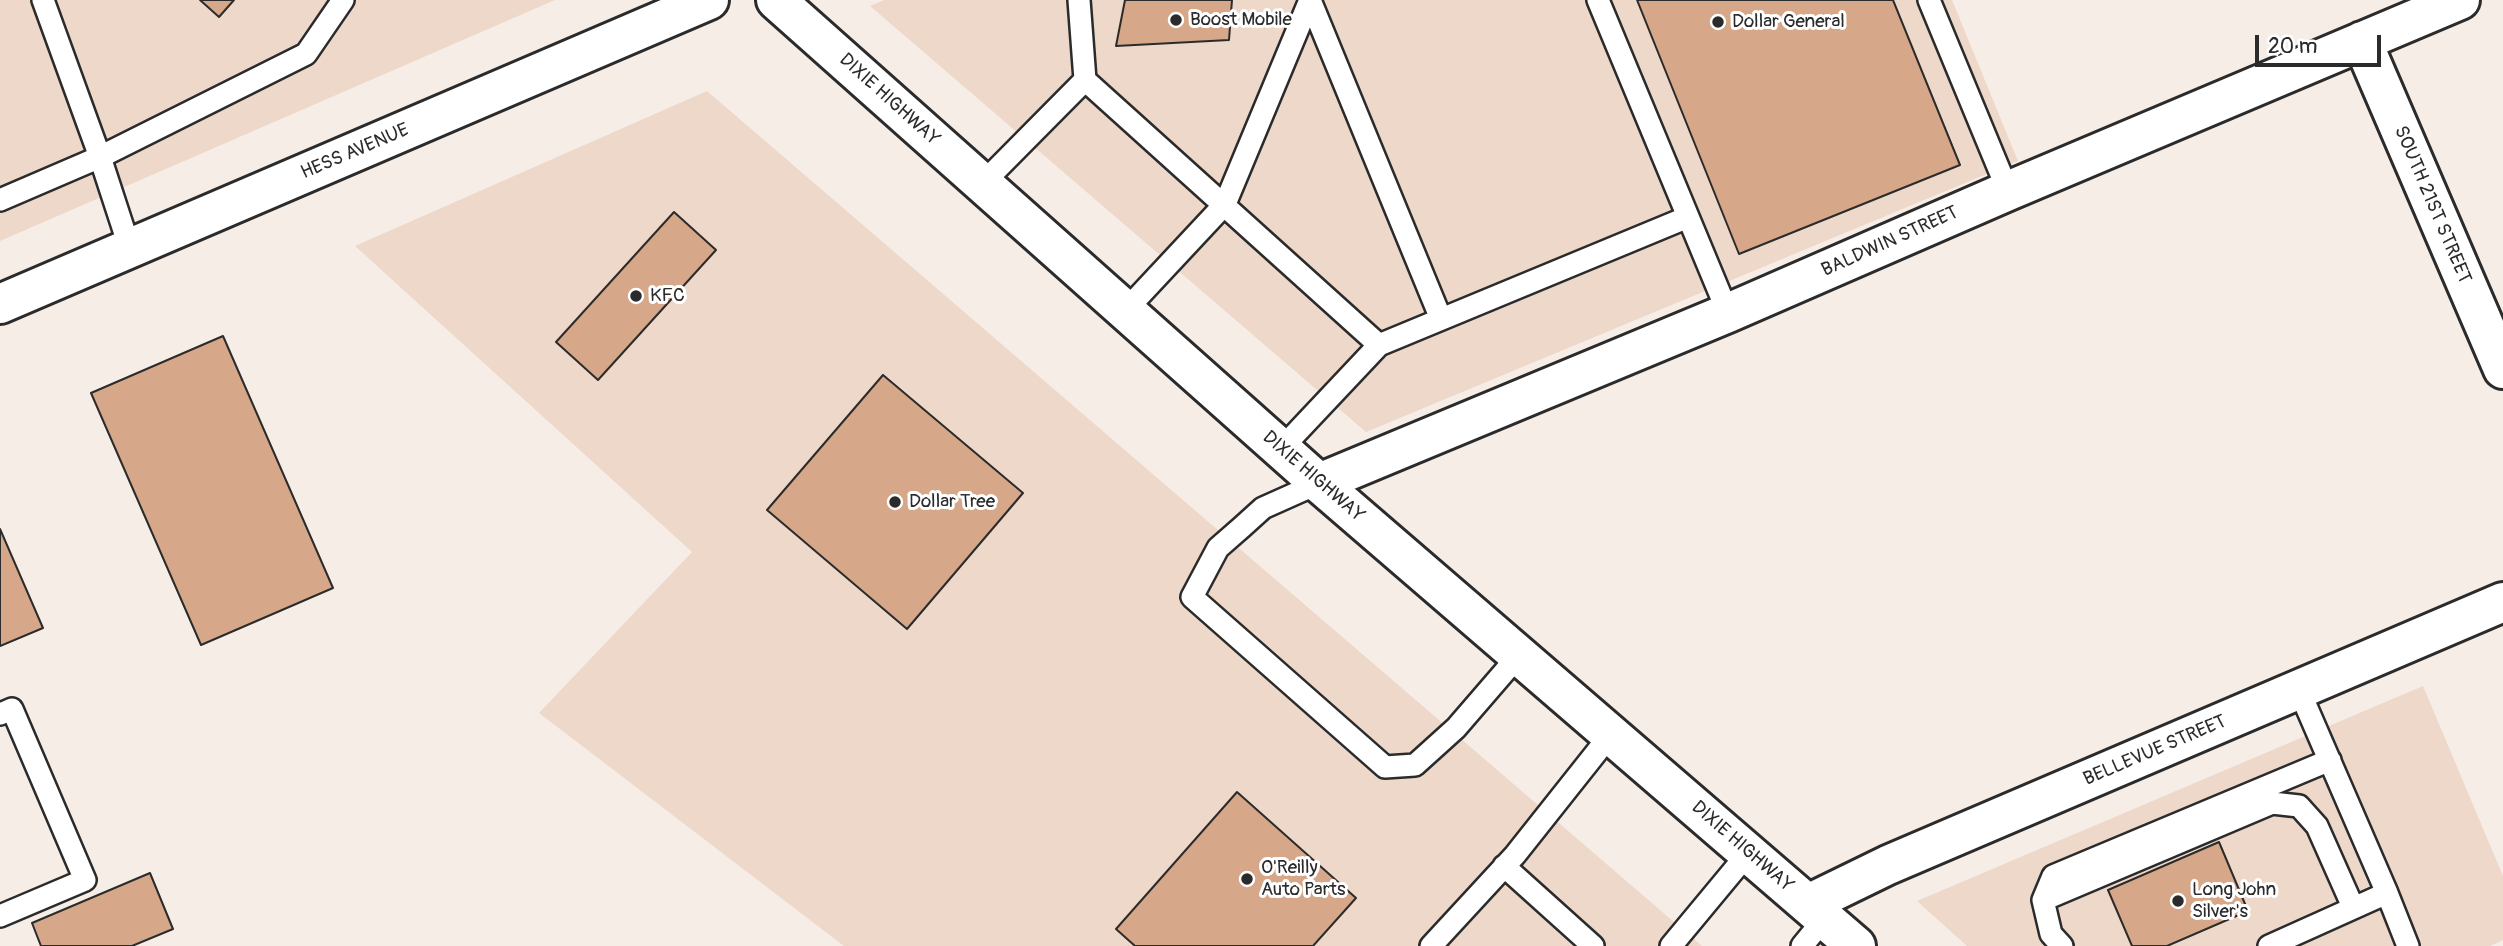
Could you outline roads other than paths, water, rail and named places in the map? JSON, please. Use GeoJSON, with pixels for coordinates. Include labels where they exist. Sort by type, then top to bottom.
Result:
{"type":"FeatureCollection","features":[{"type":"Feature","properties":{"kind":"street","name":"HESS AVENUE"},"geometry":{"type":"LineString","coordinates":[[0,304],[709,0]]}},
{"type":"Feature","properties":{"kind":"street","name":"DIXIE HIGHWAY"},"geometry":{"type":"LineString","coordinates":[[776,0],[1319,483],[1749,852],[1812,923],[1856,946]]}},
{"type":"Feature","properties":{"kind":"street","name":"BALDWIN STREET"},"geometry":{"type":"LineString","coordinates":[[1319,483],[1728,313],[2460,0]]}},
{"type":"Feature","properties":{"kind":"street","name":"SOUTH 21ST STREET"},"geometry":{"type":"LineString","coordinates":[[2362,41],[2503,369]]}},
{"type":"Feature","properties":{"kind":"street","name":"BELLEVUE STREET"},"geometry":{"type":"LineString","coordinates":[[1812,923],[1888,865],[2503,602]]}},
{"type":"Feature","properties":{"kind":"lane"},"geometry":{"type":"LineString","coordinates":[[43,0],[130,248]]}},
{"type":"Feature","properties":{"kind":"lane"},"geometry":{"type":"LineString","coordinates":[[0,200],[100,157],[306,54],[343,0]]}},
{"type":"Feature","properties":{"kind":"lane"},"geometry":{"type":"LineString","coordinates":[[1079,0],[1085,80],[1379,345]]}},
{"type":"Feature","properties":{"kind":"lane"},"geometry":{"type":"LineString","coordinates":[[1310,0],[1441,318]]}},
{"type":"Feature","properties":{"kind":"lane"},"geometry":{"type":"LineString","coordinates":[[1125,311],[1225,204],[1310,0]]}},
{"type":"Feature","properties":{"kind":"lane"},"geometry":{"type":"LineString","coordinates":[[1598,0],[1728,313]]}},
{"type":"Feature","properties":{"kind":"lane"},"geometry":{"type":"LineString","coordinates":[[1929,0],[2008,191]]}},
{"type":"Feature","properties":{"kind":"lane"},"geometry":{"type":"LineString","coordinates":[[983,184],[1085,80]]}},
{"type":"Feature","properties":{"kind":"lane"},"geometry":{"type":"LineString","coordinates":[[1281,449],[1379,345],[1688,217]]}},
{"type":"Feature","properties":{"kind":"lane"},"geometry":{"type":"LineString","coordinates":[[1319,483],[1263,508],[1218,548],[1192,597],[1385,766],[1415,765],[1456,728],[1519,655]]}},
{"type":"Feature","properties":{"kind":"lane"},"geometry":{"type":"LineString","coordinates":[[2299,690],[2408,946]]}},
{"type":"Feature","properties":{"kind":"lane"},"geometry":{"type":"LineString","coordinates":[[0,714],[12,709],[85,880],[0,916]]}},
{"type":"Feature","properties":{"kind":"lane"},"geometry":{"type":"LineString","coordinates":[[1431,946],[1504,866],[1611,734]]}},
{"type":"Feature","properties":{"kind":"lane"},"geometry":{"type":"LineString","coordinates":[[2062,946],[2051,934],[2043,900],[2053,876],[2330,760]]}},
{"type":"Feature","properties":{"kind":"lane"},"geometry":{"type":"LineString","coordinates":[[2043,900],[2272,803],[2299,806],[2317,826],[2353,908]]}},
{"type":"Feature","properties":{"kind":"lane"},"geometry":{"type":"LineString","coordinates":[[1671,946],[1749,852]]}},
{"type":"Feature","properties":{"kind":"lane"},"geometry":{"type":"LineString","coordinates":[[1504,866],[1594,946]]}},
{"type":"Feature","properties":{"kind":"lane"},"geometry":{"type":"LineString","coordinates":[[2269,946],[2387,893]]}},
{"type":"Feature","properties":{"kind":"place","name":"Boost Mobile"},"geometry":{"type":"Point","coordinates":[1176,20]}},
{"type":"Feature","properties":{"kind":"place","name":"Dollar General"},"geometry":{"type":"Point","coordinates":[1718,22]}},
{"type":"Feature","properties":{"kind":"place","name":"KFC"},"geometry":{"type":"Point","coordinates":[636,296]}},
{"type":"Feature","properties":{"kind":"place","name":"Dollar Tree"},"geometry":{"type":"Point","coordinates":[895,502]}},
{"type":"Feature","properties":{"kind":"place","name":"O'Reilly Auto Parts"},"geometry":{"type":"Point","coordinates":[1247,879]}},
{"type":"Feature","properties":{"kind":"place","name":"Long John Silver's"},"geometry":{"type":"Point","coordinates":[2178,901]}}]}
